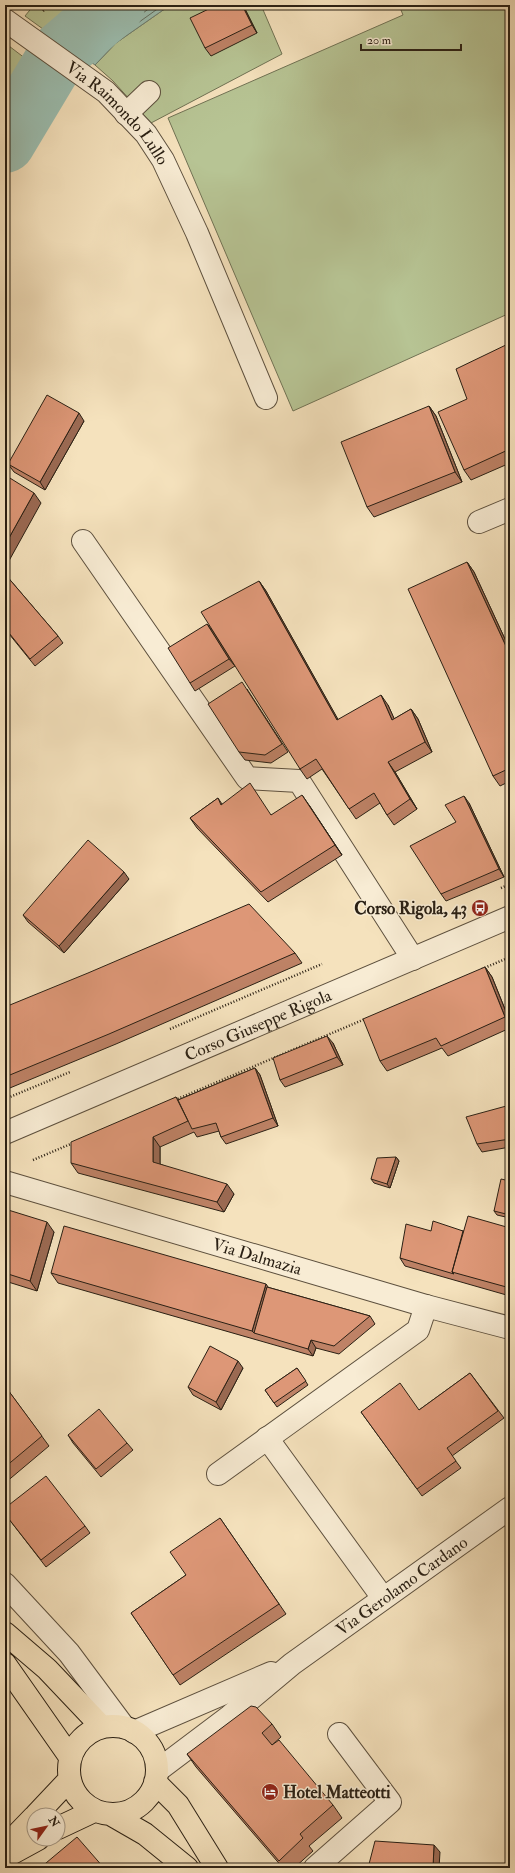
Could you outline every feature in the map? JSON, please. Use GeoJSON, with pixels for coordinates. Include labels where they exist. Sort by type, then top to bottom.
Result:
{"type":"FeatureCollection","features":[{"type":"Feature","properties":{"kind":"main road"},"geometry":{"type":"LineString","coordinates":[[5,1633],[47,1669],[102,1727]]}},
{"type":"Feature","properties":{"kind":"main road"},"geometry":{"type":"LineString","coordinates":[[5,1664],[70,1757]]}},
{"type":"Feature","properties":{"kind":"main road"},"geometry":{"type":"LineString","coordinates":[[66,1825],[103,1813],[131,1811],[139,1806],[152,1792],[156,1776],[153,1750],[145,1740],[130,1730],[102,1727],[91,1731],[82,1738],[70,1757],[68,1768],[69,1780],[78,1798],[103,1813],[145,1834],[187,1868]]}},
{"type":"Feature","properties":{"kind":"main road"},"geometry":{"type":"LineString","coordinates":[[156,1776],[178,1805],[217,1868]]}},
{"type":"Feature","properties":{"kind":"main road"},"geometry":{"type":"LineString","coordinates":[[44,1807],[69,1780]]}},
{"type":"Feature","properties":{"kind":"main road"},"geometry":{"type":"LineString","coordinates":[[5,1847],[26,1825]]}},
{"type":"Feature","properties":{"kind":"main road"},"geometry":{"type":"LineString","coordinates":[[5,1857],[26,1846]]}},
{"type":"Feature","properties":{"kind":"street","name":"Via Raimondo Lullo"},"geometry":{"type":"LineString","coordinates":[[8,22],[106,92],[146,134],[163,160],[198,233],[266,398]]}},
{"type":"Feature","properties":{"kind":"street"},"geometry":{"type":"LineString","coordinates":[[126,114],[149,92]]}},
{"type":"Feature","properties":{"kind":"street"},"geometry":{"type":"LineString","coordinates":[[479,522],[510,509]]}},
{"type":"Feature","properties":{"kind":"street"},"geometry":{"type":"LineString","coordinates":[[83,541],[247,778],[299,781],[413,959]]}},
{"type":"Feature","properties":{"kind":"street","name":"Corso Giuseppe Rigola"},"geometry":{"type":"LineString","coordinates":[[5,1133],[510,917]]}},
{"type":"Feature","properties":{"kind":"street","name":"Via Dalmazia"},"geometry":{"type":"LineString","coordinates":[[5,1182],[426,1306],[510,1328]]}},
{"type":"Feature","properties":{"kind":"street"},"geometry":{"type":"LineString","coordinates":[[218,1474],[418,1330],[426,1306]]}},
{"type":"Feature","properties":{"kind":"street"},"geometry":{"type":"LineString","coordinates":[[267,1438],[383,1598]]}},
{"type":"Feature","properties":{"kind":"street","name":"Via Gerolamo Cardano"},"geometry":{"type":"LineString","coordinates":[[156,1776],[292,1664],[510,1508]]}},
{"type":"Feature","properties":{"kind":"street"},"geometry":{"type":"LineString","coordinates":[[5,1584],[69,1652],[130,1730]]}},
{"type":"Feature","properties":{"kind":"street","name":"Via Gerolamo Cardano"},"geometry":{"type":"LineString","coordinates":[[130,1730],[292,1664]]}},
{"type":"Feature","properties":{"kind":"street"},"geometry":{"type":"LineString","coordinates":[[315,1868],[390,1802],[338,1734]]}},
{"type":"Feature","properties":{"kind":"path"},"geometry":{"type":"LineString","coordinates":[[481,969],[510,957]]}},
{"type":"Feature","properties":{"kind":"path"},"geometry":{"type":"LineString","coordinates":[[173,1100],[371,1016]]}},
{"type":"Feature","properties":{"kind":"path"},"geometry":{"type":"LineString","coordinates":[[27,1163],[78,1141]]}},
{"type":"Feature","properties":{"kind":"green space"},"geometry":{"type":"Polygon","coordinates":[[[34,5],[86,5],[54,37],[25,16],[34,5]]]}},
{"type":"Feature","properties":{"kind":"green space"},"geometry":{"type":"Polygon","coordinates":[[[168,5],[261,5],[282,54],[151,123],[113,81],[95,65],[116,43],[166,8],[168,5]]]}},
{"type":"Feature","properties":{"kind":"green space"},"geometry":{"type":"Polygon","coordinates":[[[399,5],[510,5],[510,313],[293,411],[168,118],[403,15],[399,5]]]}},
{"type":"Feature","properties":{"kind":"green space"},"geometry":{"type":"Polygon","coordinates":[[[5,43],[34,65],[5,105],[5,43]]]}},
{"type":"Feature","properties":{"kind":"water"},"geometry":{"type":"Polygon","coordinates":[[[77,5],[168,5],[166,8],[116,43],[95,65],[51,34],[77,5]]]}},
{"type":"Feature","properties":{"kind":"building"},"geometry":{"type":"Polygon","coordinates":[[[217,5],[242,5],[252,25],[205,48],[190,18],[217,5]]]}},
{"type":"Feature","properties":{"kind":"building"},"geometry":{"type":"Polygon","coordinates":[[[510,343],[510,449],[464,470],[438,412],[467,399],[456,369],[510,343]]]}},
{"type":"Feature","properties":{"kind":"building"},"geometry":{"type":"Polygon","coordinates":[[[47,395],[79,413],[40,482],[8,464],[47,395]]]}},
{"type":"Feature","properties":{"kind":"building"},"geometry":{"type":"Polygon","coordinates":[[[429,406],[455,472],[367,507],[341,442],[429,406]]]}},
{"type":"Feature","properties":{"kind":"building"},"geometry":{"type":"Polygon","coordinates":[[[5,475],[34,493],[5,545],[5,475]]]}},
{"type":"Feature","properties":{"kind":"building"},"geometry":{"type":"Polygon","coordinates":[[[467,562],[510,655],[510,768],[493,776],[408,589],[467,562]]]}},
{"type":"Feature","properties":{"kind":"building"},"geometry":{"type":"Polygon","coordinates":[[[5,574],[58,636],[30,659],[5,628],[5,574]]]}},
{"type":"Feature","properties":{"kind":"building"},"geometry":{"type":"Polygon","coordinates":[[[259,581],[337,720],[381,695],[392,720],[411,709],[425,742],[388,762],[410,799],[387,815],[374,793],[349,809],[316,759],[300,769],[201,612],[259,581]]]}},
{"type":"Feature","properties":{"kind":"building"},"geometry":{"type":"Polygon","coordinates":[[[207,624],[229,659],[190,683],[168,648],[207,624]]]}},
{"type":"Feature","properties":{"kind":"building"},"geometry":{"type":"Polygon","coordinates":[[[242,682],[282,744],[265,755],[239,752],[208,704],[242,682]]]}},
{"type":"Feature","properties":{"kind":"building"},"geometry":{"type":"Polygon","coordinates":[[[250,783],[271,815],[302,795],[335,845],[261,892],[190,818],[218,798],[221,805],[250,783]]]}},
{"type":"Feature","properties":{"kind":"building"},"geometry":{"type":"Polygon","coordinates":[[[464,796],[499,869],[441,894],[410,846],[456,822],[445,805],[464,796]]]}},
{"type":"Feature","properties":{"kind":"building"},"geometry":{"type":"Polygon","coordinates":[[[88,840],[124,872],[59,946],[23,915],[88,840]]]}},
{"type":"Feature","properties":{"kind":"building"},"geometry":{"type":"Polygon","coordinates":[[[249,904],[295,953],[109,1034],[5,1077],[5,1007],[249,904]]]}},
{"type":"Feature","properties":{"kind":"building"},"geometry":{"type":"Polygon","coordinates":[[[510,957],[510,972],[505,959],[510,957]]]}},
{"type":"Feature","properties":{"kind":"building"},"geometry":{"type":"Polygon","coordinates":[[[485,967],[505,1017],[441,1046],[436,1038],[380,1061],[363,1019],[485,967]]]}},
{"type":"Feature","properties":{"kind":"building"},"geometry":{"type":"Polygon","coordinates":[[[510,1018],[510,1028],[507,1020],[510,1018]]]}},
{"type":"Feature","properties":{"kind":"building"},"geometry":{"type":"Polygon","coordinates":[[[327,1036],[337,1057],[280,1080],[273,1058],[327,1036]]]}},
{"type":"Feature","properties":{"kind":"building"},"geometry":{"type":"Polygon","coordinates":[[[255,1068],[273,1118],[221,1137],[216,1123],[192,1129],[178,1100],[255,1068]]]}},
{"type":"Feature","properties":{"kind":"building"},"geometry":{"type":"Polygon","coordinates":[[[176,1097],[188,1121],[153,1137],[153,1162],[227,1184],[217,1202],[71,1163],[71,1142],[176,1097]]]}},
{"type":"Feature","properties":{"kind":"building"},"geometry":{"type":"Polygon","coordinates":[[[510,1105],[510,1139],[477,1144],[466,1117],[510,1105]]]}},
{"type":"Feature","properties":{"kind":"building"},"geometry":{"type":"Polygon","coordinates":[[[396,1157],[387,1184],[371,1179],[377,1158],[396,1157]]]}},
{"type":"Feature","properties":{"kind":"building"},"geometry":{"type":"Polygon","coordinates":[[[501,1179],[510,1181],[510,1215],[494,1211],[501,1179]]]}},
{"type":"Feature","properties":{"kind":"building"},"geometry":{"type":"Polygon","coordinates":[[[5,1209],[47,1222],[30,1281],[5,1273],[5,1209]]]}},
{"type":"Feature","properties":{"kind":"building"},"geometry":{"type":"Polygon","coordinates":[[[468,1216],[510,1228],[510,1288],[452,1272],[468,1216]]]}},
{"type":"Feature","properties":{"kind":"building"},"geometry":{"type":"Polygon","coordinates":[[[433,1221],[463,1231],[452,1272],[454,1274],[400,1258],[406,1224],[431,1231],[433,1221]]]}},
{"type":"Feature","properties":{"kind":"building"},"geometry":{"type":"Polygon","coordinates":[[[64,1226],[266,1284],[252,1331],[51,1273],[64,1226]]]}},
{"type":"Feature","properties":{"kind":"building"},"geometry":{"type":"Polygon","coordinates":[[[267,1287],[370,1316],[334,1346],[311,1340],[308,1349],[254,1333],[267,1287]]]}},
{"type":"Feature","properties":{"kind":"building"},"geometry":{"type":"Polygon","coordinates":[[[210,1346],[238,1361],[216,1402],[188,1387],[210,1346]]]}},
{"type":"Feature","properties":{"kind":"building"},"geometry":{"type":"Polygon","coordinates":[[[297,1368],[306,1381],[274,1403],[265,1390],[297,1368]]]}},
{"type":"Feature","properties":{"kind":"building"},"geometry":{"type":"Polygon","coordinates":[[[470,1373],[498,1411],[447,1448],[456,1461],[417,1489],[361,1412],[400,1383],[419,1410],[470,1373]]]}},
{"type":"Feature","properties":{"kind":"building"},"geometry":{"type":"Polygon","coordinates":[[[5,1386],[42,1436],[5,1467],[5,1386]]]}},
{"type":"Feature","properties":{"kind":"building"},"geometry":{"type":"Polygon","coordinates":[[[99,1409],[127,1443],[96,1469],[68,1435],[99,1409]]]}},
{"type":"Feature","properties":{"kind":"building"},"geometry":{"type":"Polygon","coordinates":[[[46,1476],[85,1526],[41,1560],[5,1514],[5,1508],[46,1476]]]}},
{"type":"Feature","properties":{"kind":"building"},"geometry":{"type":"Polygon","coordinates":[[[220,1518],[279,1604],[173,1675],[131,1613],[186,1575],[170,1552],[220,1518]]]}},
{"type":"Feature","properties":{"kind":"building","name":"Hotel Matteotti"},"geometry":{"type":"Polygon","coordinates":[[[251,1706],[256,1707],[272,1724],[262,1733],[272,1745],[279,1740],[333,1805],[300,1834],[303,1838],[279,1861],[187,1754],[251,1706]]]}},
{"type":"Feature","properties":{"kind":"building"},"geometry":{"type":"Polygon","coordinates":[[[77,1837],[104,1868],[40,1868],[77,1837]]]}},
{"type":"Feature","properties":{"kind":"building"},"geometry":{"type":"Polygon","coordinates":[[[375,1841],[434,1845],[433,1868],[368,1868],[375,1841]]]}},
{"type":"Feature","properties":{"kind":"waterway"},"geometry":{"type":"LineString","coordinates":[[5,143],[59,53],[115,5]]}},
{"type":"Feature","properties":{"kind":"place","name":"Corso Rigola, 43"},"geometry":{"type":"Point","coordinates":[480,908]}},
{"type":"Feature","properties":{"kind":"place","name":"Hotel Matteotti"},"geometry":{"type":"Point","coordinates":[270,1792]}}]}
